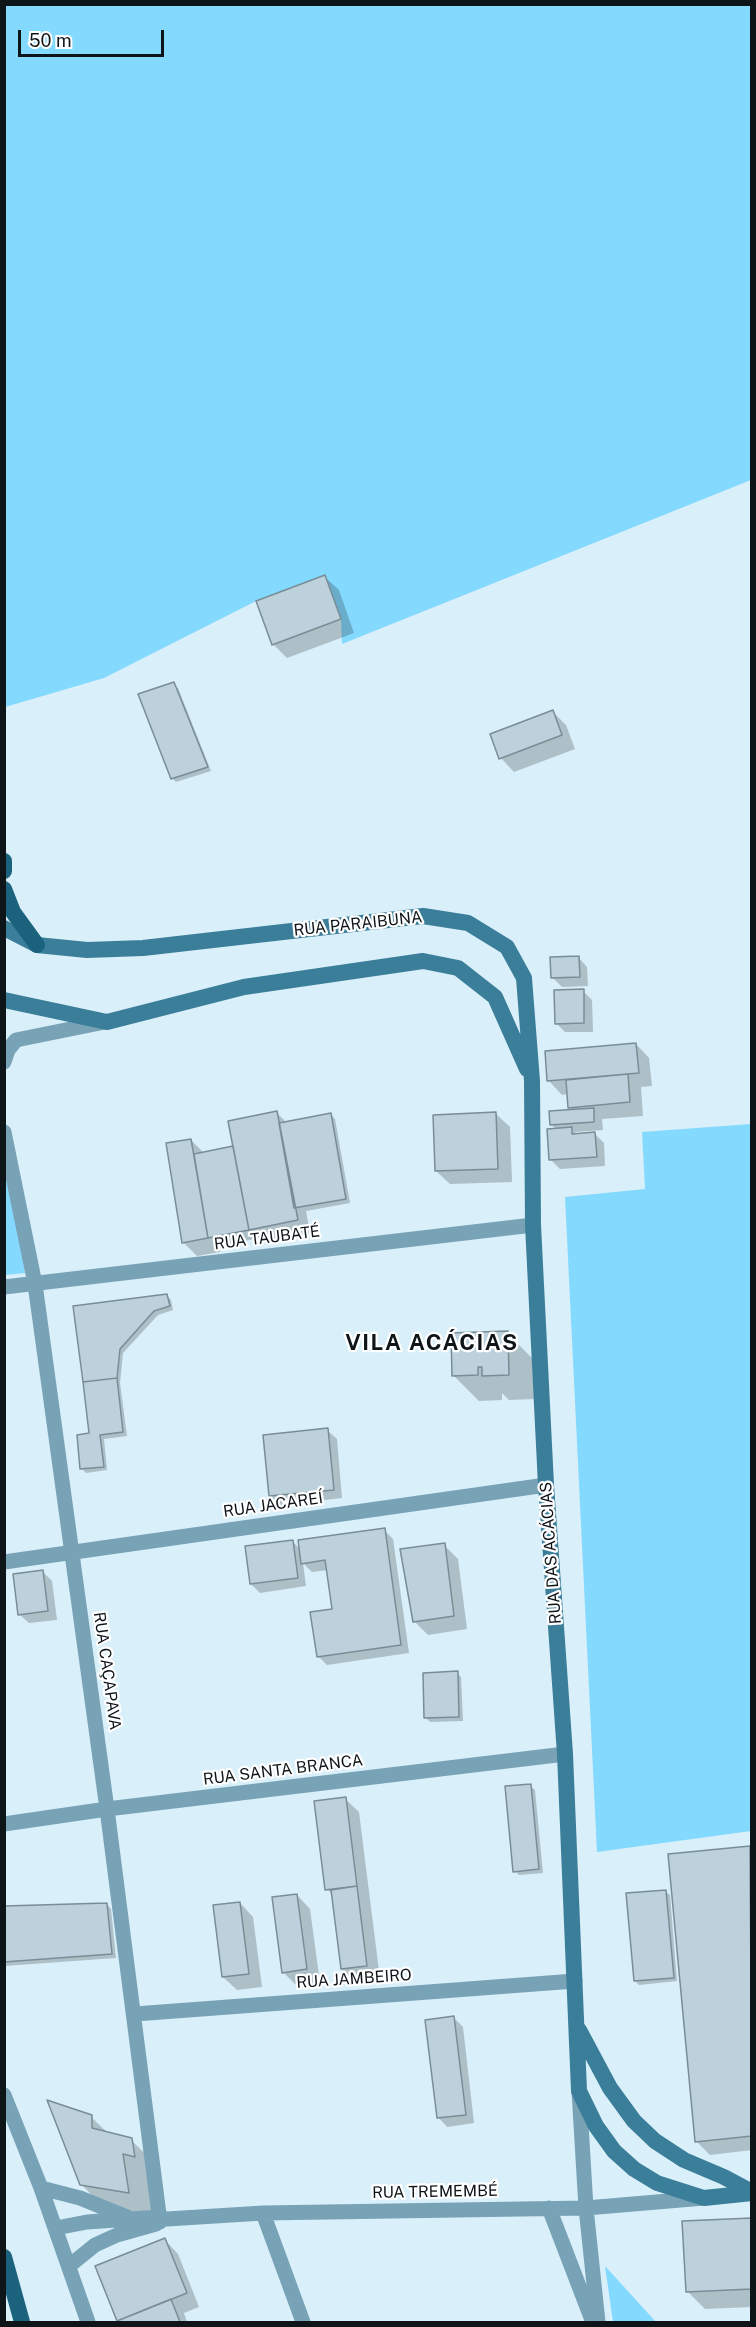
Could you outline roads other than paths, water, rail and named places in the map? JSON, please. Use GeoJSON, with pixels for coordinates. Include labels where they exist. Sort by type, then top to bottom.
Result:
{"type":"FeatureCollection","features":[{"type":"Feature","properties":{"kind":"main road"},"geometry":{"type":"LineString","coordinates":[[4,861],[4,871]]}},
{"type":"Feature","properties":{"kind":"main road"},"geometry":{"type":"LineString","coordinates":[[4,890],[13,912],[37,945]]}},
{"type":"Feature","properties":{"kind":"main road","name":"RUA PARAIBUNA"},"geometry":{"type":"LineString","coordinates":[[4,928],[37,945],[87,950],[143,948],[423,916],[468,923],[507,947],[524,978],[532,1081]]}},
{"type":"Feature","properties":{"kind":"main road"},"geometry":{"type":"LineString","coordinates":[[4,1000],[107,1022],[244,987],[423,961],[458,968],[495,997],[532,1081]]}},
{"type":"Feature","properties":{"kind":"main road","name":"RUA DAS ACÁCIAS"},"geometry":{"type":"LineString","coordinates":[[532,1081],[533,1225],[546,1485],[566,1754],[579,2091],[596,2126],[614,2151],[634,2169],[657,2183],[704,2198],[752,2193]]}},
{"type":"Feature","properties":{"kind":"main road","name":"RUA DAS ACÁCIAS"},"geometry":{"type":"LineString","coordinates":[[576,2026],[610,2088],[634,2121],[655,2141],[684,2160],[724,2177],[752,2193]]}},
{"type":"Feature","properties":{"kind":"main road"},"geometry":{"type":"LineString","coordinates":[[4,2257],[22,2322]]}},
{"type":"Feature","properties":{"kind":"street"},"geometry":{"type":"LineString","coordinates":[[4,1062],[8,1050],[16,1040],[107,1022]]}},
{"type":"Feature","properties":{"kind":"street","name":"RUA CAÇAPAVA"},"geometry":{"type":"LineString","coordinates":[[4,1132],[35,1284],[162,2220]]}},
{"type":"Feature","properties":{"kind":"street","name":"RUA TAUBATÉ"},"geometry":{"type":"LineString","coordinates":[[4,1287],[533,1225]]}},
{"type":"Feature","properties":{"kind":"street","name":"RUA JACAREÍ"},"geometry":{"type":"LineString","coordinates":[[4,1562],[546,1485]]}},
{"type":"Feature","properties":{"kind":"street","name":"RUA SANTA BRANCA"},"geometry":{"type":"LineString","coordinates":[[4,1824],[107,1809],[566,1754]]}},
{"type":"Feature","properties":{"kind":"street","name":"RUA JAMBEIRO"},"geometry":{"type":"LineString","coordinates":[[135,2014],[575,1981]]}},
{"type":"Feature","properties":{"kind":"street"},"geometry":{"type":"LineString","coordinates":[[579,2091],[595,2322]]}},
{"type":"Feature","properties":{"kind":"street"},"geometry":{"type":"LineString","coordinates":[[4,2095],[41,2187],[88,2322]]}},
{"type":"Feature","properties":{"kind":"street","name":"RUA TREMEMBÉ"},"geometry":{"type":"LineString","coordinates":[[41,2187],[80,2198],[133,2219]]}},
{"type":"Feature","properties":{"kind":"street","name":"RUA TREMEMBÉ"},"geometry":{"type":"LineString","coordinates":[[56,2228],[133,2219],[162,2220],[263,2213],[586,2208],[704,2198]]}},
{"type":"Feature","properties":{"kind":"street"},"geometry":{"type":"LineString","coordinates":[[549,2208],[595,2322]]}},
{"type":"Feature","properties":{"kind":"street"},"geometry":{"type":"LineString","coordinates":[[263,2213],[303,2322]]}},
{"type":"Feature","properties":{"kind":"street","name":"RUA TREMEMBÉ"},"geometry":{"type":"LineString","coordinates":[[69,2266],[95,2245],[162,2220]]}},
{"type":"Feature","properties":{"kind":"district","name":"VILA ACÁCIAS"},"geometry":{"type":"Point","coordinates":[432,1343]}}]}
